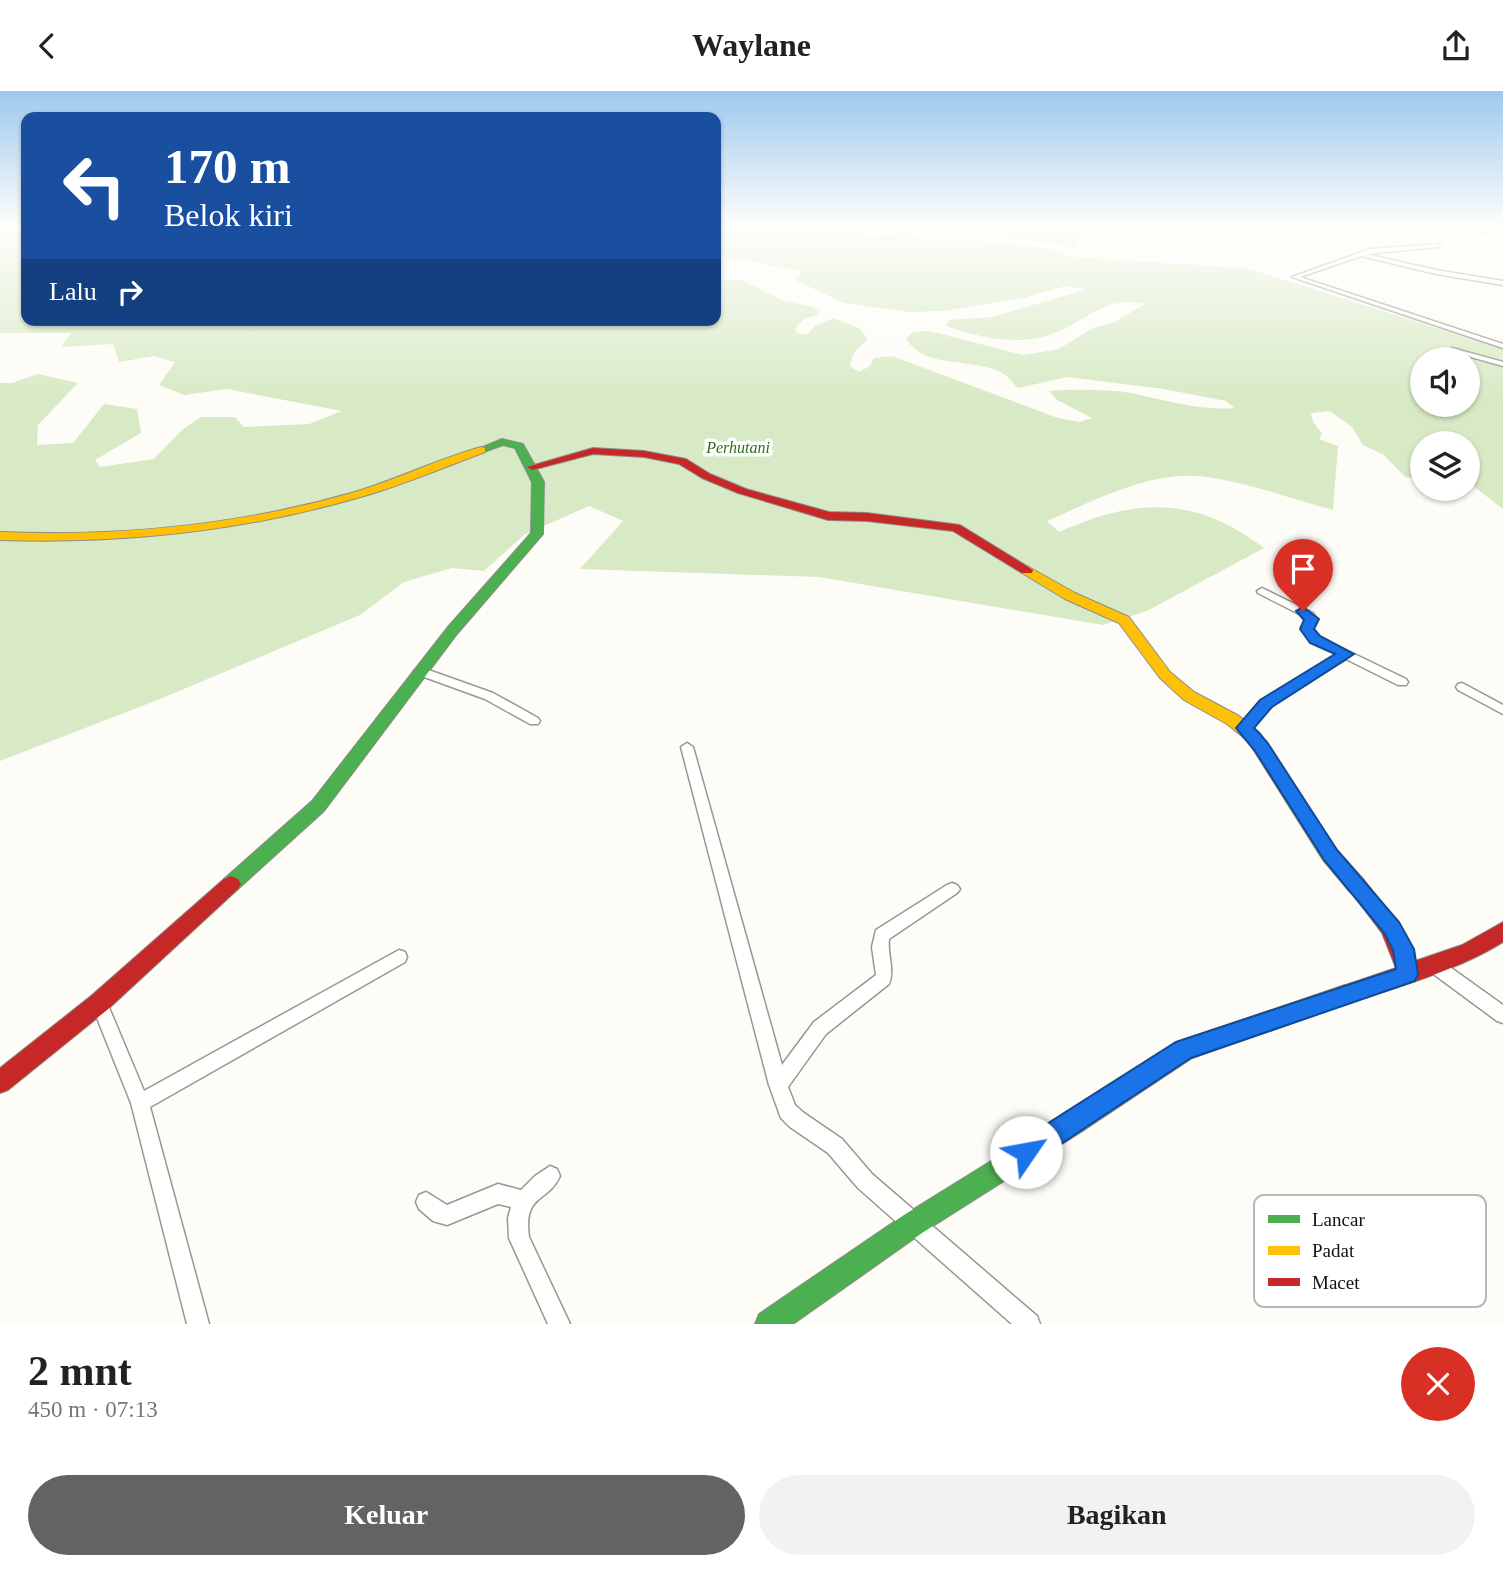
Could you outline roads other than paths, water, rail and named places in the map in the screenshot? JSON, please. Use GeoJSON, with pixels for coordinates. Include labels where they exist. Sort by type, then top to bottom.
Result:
{"type":"FeatureCollection","features":[{"type":"Feature","properties":{"kind":"street"},"geometry":{"type":"LineString","coordinates":[[1312,283],[1503,346]]}},
{"type":"Feature","properties":{"kind":"street"},"geometry":{"type":"LineString","coordinates":[[1480,358],[1503,364]]}},
{"type":"Feature","properties":{"kind":"street"},"geometry":{"type":"LineString","coordinates":[[0,536],[53,539],[237,523],[347,498],[498,442],[517,445],[532,467],[538,482],[537,534],[534,541],[502,572],[420,671],[318,806],[99,1003],[0,1082]]}},
{"type":"Feature","properties":{"kind":"street"},"geometry":{"type":"LineString","coordinates":[[532,467],[545,467],[593,451],[644,454],[682,461],[706,476],[742,491],[828,516],[867,517],[963,530],[1070,596],[1124,620],[1165,675],[1189,696],[1245,728],[1261,747],[1330,855],[1392,928],[1403,949],[1408,974]]}},
{"type":"Feature","properties":{"kind":"street"},"geometry":{"type":"LineString","coordinates":[[1262,591],[1309,615],[1310,634],[1325,645],[1402,681]]}},
{"type":"Feature","properties":{"kind":"street"},"geometry":{"type":"LineString","coordinates":[[1245,728],[1266,704],[1346,654]]}},
{"type":"Feature","properties":{"kind":"street"},"geometry":{"type":"LineString","coordinates":[[420,671],[489,696],[534,721]]}},
{"type":"Feature","properties":{"kind":"street"},"geometry":{"type":"LineString","coordinates":[[1462,687],[1503,711]]}},
{"type":"Feature","properties":{"kind":"street"},"geometry":{"type":"LineString","coordinates":[[687,747],[778,1085],[792,1116],[835,1146],[859,1176],[1029,1324]]}},
{"type":"Feature","properties":{"kind":"street"},"geometry":{"type":"LineString","coordinates":[[778,1085],[820,1028],[883,979],[885,973],[879,944],[882,936],[952,890]]}},
{"type":"Feature","properties":{"kind":"street"},"geometry":{"type":"LineString","coordinates":[[769,1324],[913,1224],[1185,1050],[1469,952],[1503,930]]}},
{"type":"Feature","properties":{"kind":"street"},"geometry":{"type":"LineString","coordinates":[[140,1103],[399,957]]}},
{"type":"Feature","properties":{"kind":"street"},"geometry":{"type":"LineString","coordinates":[[1434,965],[1503,1016]]}},
{"type":"Feature","properties":{"kind":"street"},"geometry":{"type":"LineString","coordinates":[[99,1003],[140,1103],[198,1324]]}},
{"type":"Feature","properties":{"kind":"street"},"geometry":{"type":"LineString","coordinates":[[550,1176],[522,1200],[517,1213],[519,1238],[559,1324]]}},
{"type":"Feature","properties":{"kind":"street"},"geometry":{"type":"LineString","coordinates":[[426,1202],[440,1214],[447,1215],[498,1194],[522,1200]]}},
{"type":"Feature","properties":{"kind":"park label","name":"Perhutani"},"geometry":{"type":"Point","coordinates":[738,447]}}]}
